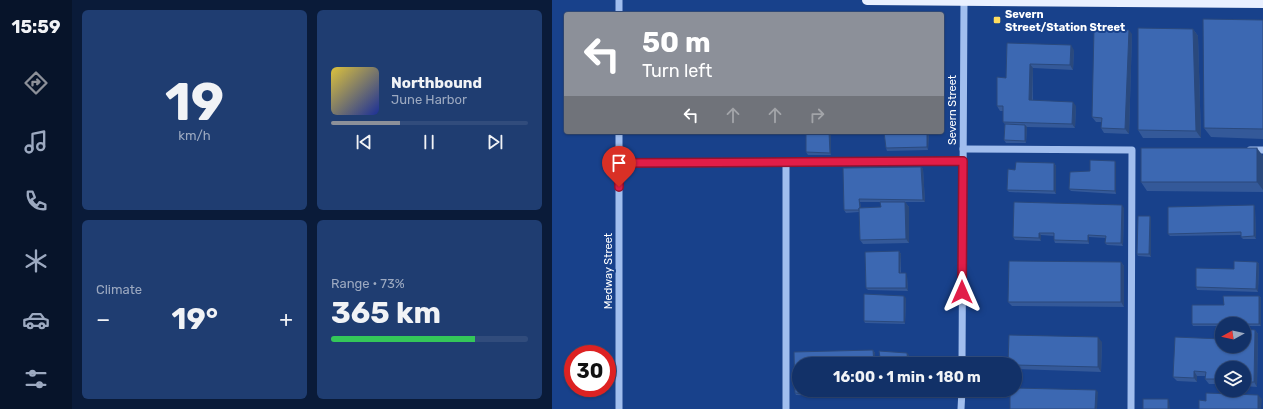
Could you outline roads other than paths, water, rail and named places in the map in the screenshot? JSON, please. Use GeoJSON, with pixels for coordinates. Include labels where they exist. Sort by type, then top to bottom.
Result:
{"type":"FeatureCollection","features":[{"type":"Feature","properties":{"kind":"main road"},"geometry":{"type":"LineString","coordinates":[[867,0],[1263,2]]}},
{"type":"Feature","properties":{"kind":"street"},"geometry":{"type":"LineString","coordinates":[[619,0],[619,12]]}},
{"type":"Feature","properties":{"kind":"street","name":"Severn Street"},"geometry":{"type":"LineString","coordinates":[[962,357],[964,0]]}},
{"type":"Feature","properties":{"kind":"street","name":"Medway Street"},"geometry":{"type":"LineString","coordinates":[[619,134],[619,409]]}},
{"type":"Feature","properties":{"kind":"street"},"geometry":{"type":"LineString","coordinates":[[963,149],[1136,150],[1130,409]]}},
{"type":"Feature","properties":{"kind":"street"},"geometry":{"type":"LineString","coordinates":[[1240,150],[1263,150]]}},
{"type":"Feature","properties":{"kind":"street"},"geometry":{"type":"LineString","coordinates":[[619,163],[963,161]]}},
{"type":"Feature","properties":{"kind":"street"},"geometry":{"type":"LineString","coordinates":[[786,162],[786,409]]}},
{"type":"Feature","properties":{"kind":"street"},"geometry":{"type":"LineString","coordinates":[[961,409],[962,397]]}},
{"type":"Feature","properties":{"kind":"place","name":"Severn Street/Station Street"},"geometry":{"type":"Point","coordinates":[997,20]}}]}
